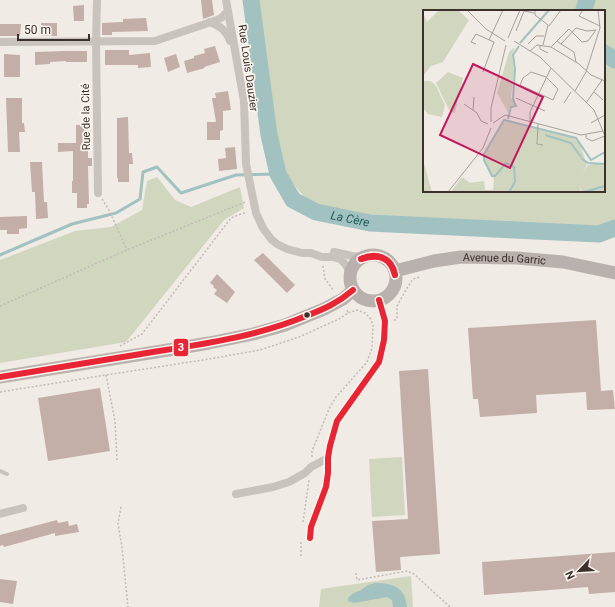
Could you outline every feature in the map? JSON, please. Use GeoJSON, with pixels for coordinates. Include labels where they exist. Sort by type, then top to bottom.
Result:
{"type":"FeatureCollection","features":[{"type":"Feature","properties":{"kind":"main road"},"geometry":{"type":"LineString","coordinates":[[373,255],[380,256],[391,264],[395,271],[395,285],[386,297],[372,301],[358,295],[353,290],[351,283],[351,270],[359,260],[364,257],[373,255]]}},
{"type":"Feature","properties":{"kind":"main road","name":"Avenue du Garric"},"geometry":{"type":"LineString","coordinates":[[395,271],[434,260],[460,257],[510,258],[563,262],[615,272]]}},
{"type":"Feature","properties":{"kind":"main road"},"geometry":{"type":"LineString","coordinates":[[0,377],[168,350],[253,334],[285,325],[324,309],[343,299],[353,290]]}},
{"type":"Feature","properties":{"kind":"street","name":"Rue de la Cité"},"geometry":{"type":"LineString","coordinates":[[97,0],[96,42],[98,193]]}},
{"type":"Feature","properties":{"kind":"street","name":"Rue Louis Dauzier"},"geometry":{"type":"LineString","coordinates":[[226,0],[244,101],[246,164],[253,202]]}},
{"type":"Feature","properties":{"kind":"street"},"geometry":{"type":"LineString","coordinates":[[0,42],[155,41],[221,18],[228,11]]}},
{"type":"Feature","properties":{"kind":"street"},"geometry":{"type":"LineString","coordinates":[[210,22],[223,29],[228,34],[237,62]]}},
{"type":"Feature","properties":{"kind":"street"},"geometry":{"type":"LineString","coordinates":[[253,202],[263,228],[271,239],[287,249],[311,253],[322,257],[333,257],[340,259],[346,265],[351,274]]}},
{"type":"Feature","properties":{"kind":"street"},"geometry":{"type":"LineString","coordinates":[[311,253],[322,251],[364,257]]}},
{"type":"Feature","properties":{"kind":"street"},"geometry":{"type":"LineString","coordinates":[[310,538],[311,527],[326,487],[330,446],[337,421],[379,362],[384,340],[385,321],[379,300]]}},
{"type":"Feature","properties":{"kind":"street"},"geometry":{"type":"LineString","coordinates":[[236,494],[273,488],[289,482],[305,473],[311,467],[328,458]]}},
{"type":"Feature","properties":{"kind":"street"},"geometry":{"type":"LineString","coordinates":[[0,514],[24,508]]}},
{"type":"Feature","properties":{"kind":"lane"},"geometry":{"type":"LineString","coordinates":[[0,471],[7,474]]}},
{"type":"Feature","properties":{"kind":"path"},"geometry":{"type":"LineString","coordinates":[[98,193],[109,210],[126,250]]}},
{"type":"Feature","properties":{"kind":"path"},"geometry":{"type":"LineString","coordinates":[[0,306],[126,250],[240,203],[253,202]]}},
{"type":"Feature","properties":{"kind":"path"},"geometry":{"type":"LineString","coordinates":[[117,347],[142,334],[231,218],[247,212],[253,202]]}},
{"type":"Feature","properties":{"kind":"path"},"geometry":{"type":"LineString","coordinates":[[322,257],[322,266],[326,279],[334,291],[343,299]]}},
{"type":"Feature","properties":{"kind":"path"},"geometry":{"type":"LineString","coordinates":[[372,323],[396,320],[397,306],[407,288],[413,280],[420,277]]}},
{"type":"Feature","properties":{"kind":"path"},"geometry":{"type":"LineString","coordinates":[[106,375],[115,421],[117,460]]}},
{"type":"Feature","properties":{"kind":"path"},"geometry":{"type":"LineString","coordinates":[[121,506],[118,524],[122,547],[128,607]]}},
{"type":"Feature","properties":{"kind":"path"},"geometry":{"type":"LineString","coordinates":[[356,573],[357,580],[407,571],[414,574],[450,607]]}},
{"type":"Feature","properties":{"kind":"green space"},"geometry":{"type":"Polygon","coordinates":[[[254,0],[615,0],[615,225],[599,232],[382,219],[316,210],[281,170],[269,106],[254,0]]]}},
{"type":"Feature","properties":{"kind":"green space"},"geometry":{"type":"Polygon","coordinates":[[[157,177],[175,200],[191,207],[240,187],[244,208],[224,220],[126,342],[0,363],[0,260],[75,231],[111,227],[142,210],[147,181],[157,177]]]}},
{"type":"Feature","properties":{"kind":"green space"},"geometry":{"type":"Polygon","coordinates":[[[402,457],[405,515],[372,517],[369,459],[402,457]]]}},
{"type":"Feature","properties":{"kind":"green space"},"geometry":{"type":"Polygon","coordinates":[[[411,576],[413,607],[319,607],[321,589],[411,576]]]}},
{"type":"Feature","properties":{"kind":"water"},"geometry":{"type":"Polygon","coordinates":[[[375,583],[393,585],[401,591],[406,600],[407,607],[393,607],[392,600],[387,597],[354,603],[348,601],[348,598],[352,594],[368,585],[375,583]]]}},
{"type":"Feature","properties":{"kind":"building"},"geometry":{"type":"Polygon","coordinates":[[[201,0],[212,0],[214,15],[203,19],[201,0]]]}},
{"type":"Feature","properties":{"kind":"building"},"geometry":{"type":"Polygon","coordinates":[[[84,5],[84,21],[74,21],[73,6],[84,5]]]}},
{"type":"Feature","properties":{"kind":"building"},"geometry":{"type":"Polygon","coordinates":[[[146,18],[148,31],[112,32],[112,35],[102,35],[102,23],[123,22],[123,19],[146,18]]]}},
{"type":"Feature","properties":{"kind":"building"},"geometry":{"type":"Polygon","coordinates":[[[41,23],[57,23],[57,36],[41,36],[41,23]]]}},
{"type":"Feature","properties":{"kind":"building"},"geometry":{"type":"Polygon","coordinates":[[[0,24],[21,24],[20,36],[0,36],[0,24]]]}},
{"type":"Feature","properties":{"kind":"building"},"geometry":{"type":"Polygon","coordinates":[[[215,46],[220,62],[187,73],[184,61],[205,53],[204,49],[215,46]]]}},
{"type":"Feature","properties":{"kind":"building"},"geometry":{"type":"Polygon","coordinates":[[[105,50],[129,50],[129,55],[150,53],[151,67],[138,68],[138,65],[105,65],[105,50]]]}},
{"type":"Feature","properties":{"kind":"building"},"geometry":{"type":"Polygon","coordinates":[[[87,51],[87,62],[66,61],[35,65],[35,52],[87,51]]]}},
{"type":"Feature","properties":{"kind":"building"},"geometry":{"type":"Polygon","coordinates":[[[4,54],[20,55],[20,77],[4,77],[4,54]]]}},
{"type":"Feature","properties":{"kind":"building"},"geometry":{"type":"Polygon","coordinates":[[[176,54],[180,67],[168,72],[164,58],[176,54]]]}},
{"type":"Feature","properties":{"kind":"building"},"geometry":{"type":"Polygon","coordinates":[[[228,91],[231,110],[223,111],[223,130],[220,131],[220,140],[207,140],[207,122],[216,122],[212,98],[216,98],[215,93],[228,91]]]}},
{"type":"Feature","properties":{"kind":"building"},"geometry":{"type":"Polygon","coordinates":[[[6,98],[22,98],[22,123],[24,123],[25,132],[19,132],[20,152],[8,152],[6,98]]]}},
{"type":"Feature","properties":{"kind":"building"},"geometry":{"type":"Polygon","coordinates":[[[128,117],[129,153],[132,153],[133,164],[129,164],[129,182],[118,182],[117,118],[128,117]]]}},
{"type":"Feature","properties":{"kind":"building"},"geometry":{"type":"Polygon","coordinates":[[[88,124],[88,158],[92,158],[92,166],[88,166],[89,204],[87,204],[87,208],[77,208],[77,193],[72,193],[73,151],[58,152],[58,143],[76,143],[76,125],[88,124]]]}},
{"type":"Feature","properties":{"kind":"building"},"geometry":{"type":"Polygon","coordinates":[[[235,147],[237,169],[219,171],[218,159],[226,158],[225,148],[235,147]]]}},
{"type":"Feature","properties":{"kind":"building"},"geometry":{"type":"Polygon","coordinates":[[[30,162],[42,162],[44,202],[47,202],[48,218],[36,219],[35,192],[32,192],[30,162]]]}},
{"type":"Feature","properties":{"kind":"building"},"geometry":{"type":"Polygon","coordinates":[[[27,216],[27,228],[19,229],[19,234],[7,234],[7,230],[0,230],[0,217],[27,216]]]}},
{"type":"Feature","properties":{"kind":"building"},"geometry":{"type":"Polygon","coordinates":[[[263,253],[295,285],[287,293],[254,260],[263,253]]]}},
{"type":"Feature","properties":{"kind":"building"},"geometry":{"type":"Polygon","coordinates":[[[217,274],[235,292],[227,303],[214,294],[217,290],[210,283],[217,274]]]}},
{"type":"Feature","properties":{"kind":"building"},"geometry":{"type":"Polygon","coordinates":[[[596,320],[601,391],[613,390],[615,409],[587,410],[586,392],[536,395],[537,413],[480,417],[478,399],[473,399],[468,328],[596,320]]]}},
{"type":"Feature","properties":{"kind":"building"},"geometry":{"type":"Polygon","coordinates":[[[428,369],[440,554],[400,557],[401,570],[376,572],[372,521],[408,519],[399,371],[428,369]]]}},
{"type":"Feature","properties":{"kind":"building"},"geometry":{"type":"Polygon","coordinates":[[[100,388],[110,451],[48,461],[38,398],[100,388]]]}},
{"type":"Feature","properties":{"kind":"building"},"geometry":{"type":"Polygon","coordinates":[[[57,520],[58,523],[68,521],[69,526],[77,524],[79,532],[55,536],[55,533],[4,547],[3,545],[0,546],[0,535],[57,520]]]}},
{"type":"Feature","properties":{"kind":"building"},"geometry":{"type":"Polygon","coordinates":[[[615,552],[615,592],[589,594],[588,587],[484,595],[482,562],[615,552]]]}},
{"type":"Feature","properties":{"kind":"building"},"geometry":{"type":"Polygon","coordinates":[[[0,579],[17,581],[13,604],[0,602],[0,579]]]}},
{"type":"Feature","properties":{"kind":"waterway","name":"La Cère"},"geometry":{"type":"LineString","coordinates":[[251,0],[269,135],[278,174],[293,200],[316,212],[370,223],[599,234],[615,228]]}},
{"type":"Feature","properties":{"kind":"waterway","name":"La Cère"},"geometry":{"type":"LineString","coordinates":[[584,10],[587,0]]}},
{"type":"Feature","properties":{"kind":"waterway","name":"La Cère"},"geometry":{"type":"LineString","coordinates":[[605,54],[615,60]]}},
{"type":"Feature","properties":{"kind":"waterway"},"geometry":{"type":"LineString","coordinates":[[0,255],[72,224],[116,213],[140,199],[143,172],[157,167],[181,193],[236,175],[278,174]]}},
{"type":"Feature","properties":{"kind":"transit line","name":"3"},"geometry":{"type":"LineString","coordinates":[[361,259],[378,256],[387,260],[391,264],[395,275]]}},
{"type":"Feature","properties":{"kind":"transit line","name":"3"},"geometry":{"type":"LineString","coordinates":[[361,259],[367,257],[378,257],[387,260],[395,275]]}},
{"type":"Feature","properties":{"kind":"transit line","name":"3"},"geometry":{"type":"LineString","coordinates":[[0,377],[203,344],[266,330],[319,311],[336,302],[353,290]]}},
{"type":"Feature","properties":{"kind":"transit line","name":"3"},"geometry":{"type":"LineString","coordinates":[[310,538],[311,527],[326,487],[328,458],[337,421],[379,362],[384,340],[385,321],[379,300]]}}]}
